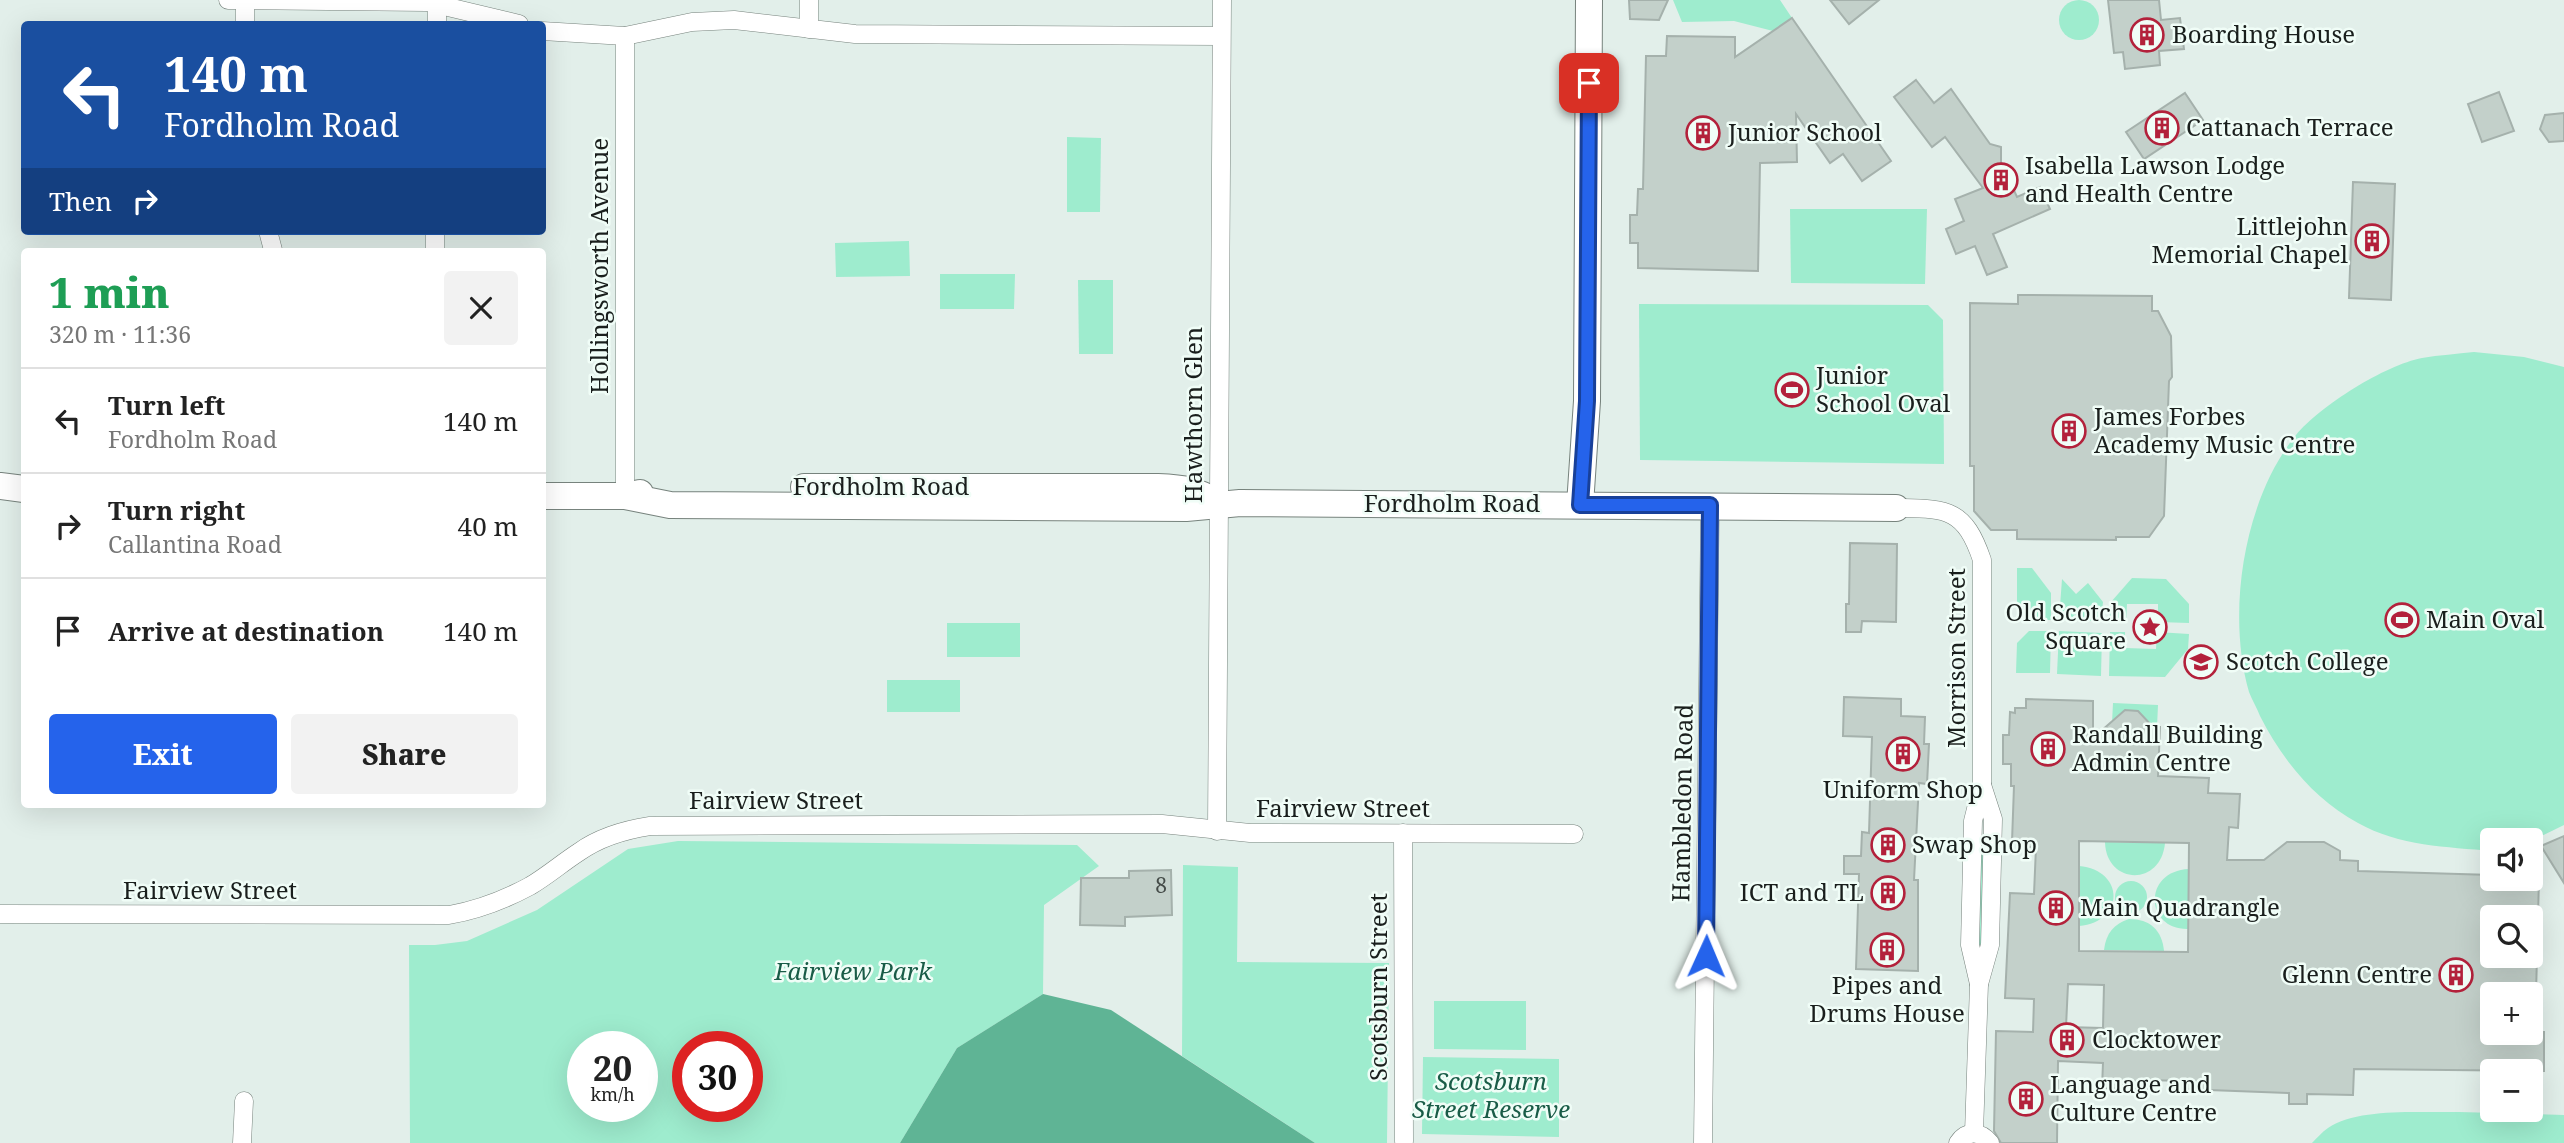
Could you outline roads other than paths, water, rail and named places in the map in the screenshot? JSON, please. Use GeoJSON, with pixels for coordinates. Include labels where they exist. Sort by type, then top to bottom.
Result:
{"type":"FeatureCollection","features":[{"type":"Feature","properties":{"kind":"street"},"geometry":{"type":"LineString","coordinates":[[228,0],[414,1],[438,3],[507,21]]}},
{"type":"Feature","properties":{"kind":"street"},"geometry":{"type":"LineString","coordinates":[[245,0],[245,21]]}},
{"type":"Feature","properties":{"kind":"street"},"geometry":{"type":"LineString","coordinates":[[809,0],[810,29]]}},
{"type":"Feature","properties":{"kind":"street","name":"Hawthorn Glen"},"geometry":{"type":"LineString","coordinates":[[1217,831],[1222,0]]}},
{"type":"Feature","properties":{"kind":"street"},"geometry":{"type":"LineString","coordinates":[[1589,0],[1587,401],[1595,432],[1589,505]]}},
{"type":"Feature","properties":{"kind":"street"},"geometry":{"type":"LineString","coordinates":[[438,3],[438,21]]}},
{"type":"Feature","properties":{"kind":"street"},"geometry":{"type":"LineString","coordinates":[[546,31],[625,36],[712,20],[757,20],[855,34],[1221,36]]}},
{"type":"Feature","properties":{"kind":"street","name":"Hollingsworth Avenue"},"geometry":{"type":"LineString","coordinates":[[625,36],[625,496]]}},
{"type":"Feature","properties":{"kind":"street"},"geometry":{"type":"LineString","coordinates":[[0,486],[21,489]]}},
{"type":"Feature","properties":{"kind":"street","name":"Fordholm Road"},"geometry":{"type":"LineString","coordinates":[[546,496],[625,496],[670,505],[1186,508],[1219,503],[1896,508]]}},
{"type":"Feature","properties":{"kind":"street"},"geometry":{"type":"LineString","coordinates":[[0,502],[21,500]]}},
{"type":"Feature","properties":{"kind":"street","name":"Hambledon Road"},"geometry":{"type":"LineString","coordinates":[[1703,1143],[1710,505]]}},
{"type":"Feature","properties":{"kind":"street","name":"Morrison Street"},"geometry":{"type":"LineString","coordinates":[[1896,508],[1940,509],[1954,516],[1969,529],[1982,560],[1982,785],[1993,819],[1990,945],[1979,984],[1974,1133]]}},
{"type":"Feature","properties":{"kind":"street","name":"Fairview Street"},"geometry":{"type":"LineString","coordinates":[[0,914],[449,915],[469,911],[533,885],[598,841],[618,833],[650,826],[1162,824],[1250,833],[1574,834]]}},
{"type":"Feature","properties":{"kind":"street","name":"Scotsburn Street"},"geometry":{"type":"LineString","coordinates":[[1403,833],[1404,1141]]}},
{"type":"Feature","properties":{"kind":"street"},"geometry":{"type":"LineString","coordinates":[[242,1143],[244,1101]]}},
{"type":"Feature","properties":{"kind":"street"},"geometry":{"type":"LineString","coordinates":[[1958,1143],[1963,1137],[1974,1133],[1985,1137],[1990,1143]]}},
{"type":"Feature","properties":{"kind":"place","name":"Boarding House"},"geometry":{"type":"Point","coordinates":[2147,35]}},
{"type":"Feature","properties":{"kind":"place","name":"Cattanach Terrace"},"geometry":{"type":"Point","coordinates":[2162,128]}},
{"type":"Feature","properties":{"kind":"place","name":"Junior School"},"geometry":{"type":"Point","coordinates":[1703,133]}},
{"type":"Feature","properties":{"kind":"place","name":"Isabella Lawson Lodge and Health Centre"},"geometry":{"type":"Point","coordinates":[2001,180]}},
{"type":"Feature","properties":{"kind":"place","name":"Littlejohn Memorial Chapel"},"geometry":{"type":"Point","coordinates":[2372,241]}},
{"type":"Feature","properties":{"kind":"place","name":"Junior School Oval"},"geometry":{"type":"Point","coordinates":[1792,390]}},
{"type":"Feature","properties":{"kind":"place","name":"James Forbes Academy Music Centre"},"geometry":{"type":"Point","coordinates":[2069,431]}},
{"type":"Feature","properties":{"kind":"place","name":"Main Oval"},"geometry":{"type":"Point","coordinates":[2402,620]}},
{"type":"Feature","properties":{"kind":"place","name":"Old Scotch Square"},"geometry":{"type":"Point","coordinates":[2150,627]}},
{"type":"Feature","properties":{"kind":"place","name":"Scotch College"},"geometry":{"type":"Point","coordinates":[2201,662]}},
{"type":"Feature","properties":{"kind":"place","name":"Randall Building Admin Centre"},"geometry":{"type":"Point","coordinates":[2048,749]}},
{"type":"Feature","properties":{"kind":"place","name":"Uniform Shop"},"geometry":{"type":"Point","coordinates":[1903,754]}},
{"type":"Feature","properties":{"kind":"place","name":"Swap Shop"},"geometry":{"type":"Point","coordinates":[1888,845]}},
{"type":"Feature","properties":{"kind":"place","name":"ICT and TL"},"geometry":{"type":"Point","coordinates":[1888,893]}},
{"type":"Feature","properties":{"kind":"place","name":"Main Quadrangle"},"geometry":{"type":"Point","coordinates":[2056,908]}},
{"type":"Feature","properties":{"kind":"place","name":"Pipes and Drums House"},"geometry":{"type":"Point","coordinates":[1887,950]}},
{"type":"Feature","properties":{"kind":"place","name":"Glenn Centre"},"geometry":{"type":"Point","coordinates":[2456,975]}},
{"type":"Feature","properties":{"kind":"place","name":"Clocktower"},"geometry":{"type":"Point","coordinates":[2067,1040]}},
{"type":"Feature","properties":{"kind":"place","name":"Language and Culture Centre"},"geometry":{"type":"Point","coordinates":[2026,1099]}},
{"type":"Feature","properties":{"kind":"park label","name":"Fairview Park"},"geometry":{"type":"Point","coordinates":[853,972]}},
{"type":"Feature","properties":{"kind":"park label","name":"Scotsburn Street Reserve"},"geometry":{"type":"Point","coordinates":[1491,1096]}}]}
